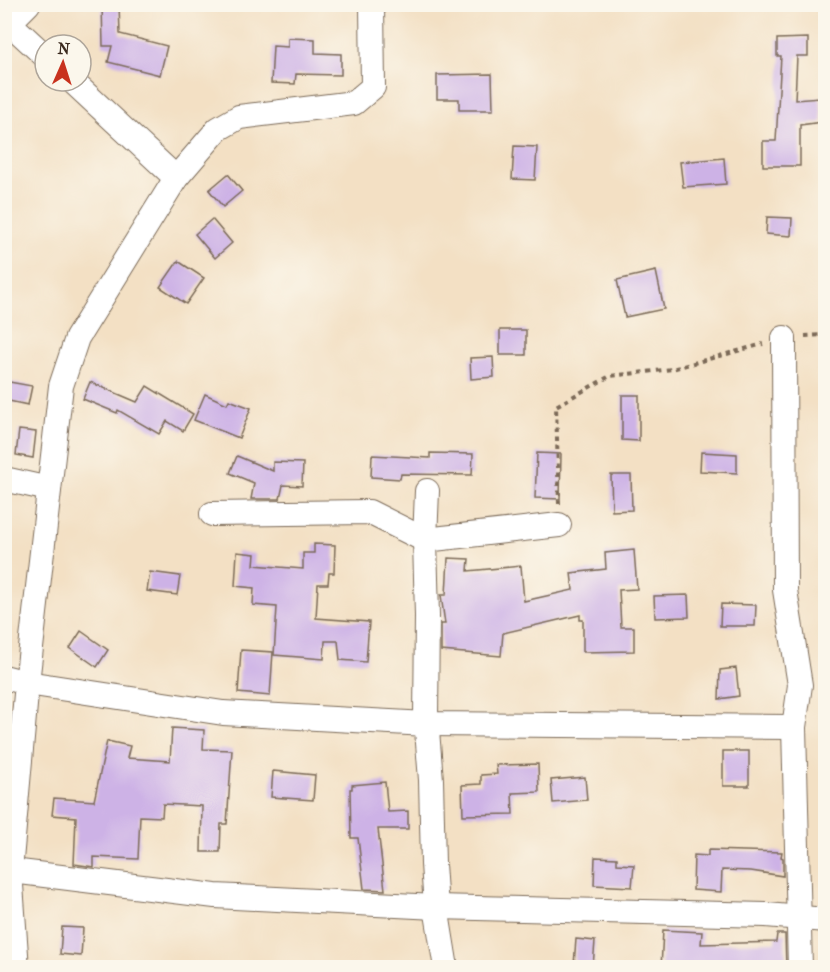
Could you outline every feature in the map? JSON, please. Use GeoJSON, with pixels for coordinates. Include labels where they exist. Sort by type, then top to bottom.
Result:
{"type":"FeatureCollection","features":[{"type":"Feature","properties":{"kind":"street"},"geometry":{"type":"LineString","coordinates":[[28,4],[7,21],[33,45]]}},
{"type":"Feature","properties":{"kind":"street"},"geometry":{"type":"LineString","coordinates":[[17,968],[7,870],[16,680],[49,489],[61,386],[77,338],[176,178],[218,129],[239,117],[354,104],[373,87],[372,4]]}},
{"type":"Feature","properties":{"kind":"street"},"geometry":{"type":"LineString","coordinates":[[85,93],[176,178]]}},
{"type":"Feature","properties":{"kind":"street"},"geometry":{"type":"LineString","coordinates":[[784,338],[785,590],[800,685],[794,727],[800,968]]}},
{"type":"Feature","properties":{"kind":"street"},"geometry":{"type":"LineString","coordinates":[[4,479],[49,489]]}},
{"type":"Feature","properties":{"kind":"street"},"geometry":{"type":"LineString","coordinates":[[427,491],[425,540],[427,724],[436,907],[446,968]]}},
{"type":"Feature","properties":{"kind":"street"},"geometry":{"type":"LineString","coordinates":[[212,514],[369,512],[425,540],[559,525]]}},
{"type":"Feature","properties":{"kind":"street"},"geometry":{"type":"LineString","coordinates":[[16,680],[224,713],[427,724],[794,727]]}},
{"type":"Feature","properties":{"kind":"street"},"geometry":{"type":"LineString","coordinates":[[7,870],[215,896],[436,907],[766,915],[825,920]]}},
{"type":"Feature","properties":{"kind":"path"},"geometry":{"type":"LineString","coordinates":[[559,525],[556,406],[610,376],[672,369],[784,338],[825,335]]}},
{"type":"Feature","properties":{"kind":"building"},"geometry":{"type":"Polygon","coordinates":[[[102,4],[119,4],[120,34],[167,46],[160,75],[108,62],[112,46],[103,46],[102,4]]]}},
{"type":"Feature","properties":{"kind":"building"},"geometry":{"type":"Polygon","coordinates":[[[288,38],[315,39],[315,53],[341,54],[341,75],[296,74],[295,84],[271,83],[273,46],[288,47],[288,38]]]}},
{"type":"Feature","properties":{"kind":"building"},"geometry":{"type":"Polygon","coordinates":[[[808,38],[808,56],[797,56],[795,100],[820,98],[822,122],[800,125],[800,166],[763,166],[763,141],[776,141],[781,56],[777,56],[777,39],[808,38]]]}},
{"type":"Feature","properties":{"kind":"building"},"geometry":{"type":"Polygon","coordinates":[[[492,74],[493,110],[459,110],[459,99],[437,99],[437,75],[492,74]]]}},
{"type":"Feature","properties":{"kind":"building"},"geometry":{"type":"Polygon","coordinates":[[[514,146],[537,147],[535,180],[512,179],[514,146]]]}},
{"type":"Feature","properties":{"kind":"building"},"geometry":{"type":"Polygon","coordinates":[[[724,158],[726,184],[683,187],[680,162],[724,158]]]}},
{"type":"Feature","properties":{"kind":"building"},"geometry":{"type":"Polygon","coordinates":[[[228,174],[242,191],[223,207],[209,190],[228,174]]]}},
{"type":"Feature","properties":{"kind":"building"},"geometry":{"type":"Polygon","coordinates":[[[767,217],[792,218],[791,236],[766,234],[767,217]]]}},
{"type":"Feature","properties":{"kind":"building"},"geometry":{"type":"Polygon","coordinates":[[[212,219],[232,243],[215,258],[195,234],[212,219]]]}},
{"type":"Feature","properties":{"kind":"building"},"geometry":{"type":"Polygon","coordinates":[[[178,261],[204,278],[186,304],[160,287],[178,261]]]}},
{"type":"Feature","properties":{"kind":"building"},"geometry":{"type":"Polygon","coordinates":[[[656,271],[664,309],[625,317],[617,280],[656,271]]]}},
{"type":"Feature","properties":{"kind":"building"},"geometry":{"type":"Polygon","coordinates":[[[500,330],[526,330],[526,355],[500,355],[500,330]]]}},
{"type":"Feature","properties":{"kind":"building"},"geometry":{"type":"Polygon","coordinates":[[[493,357],[494,377],[471,379],[470,358],[493,357]]]}},
{"type":"Feature","properties":{"kind":"building"},"geometry":{"type":"Polygon","coordinates":[[[4,381],[32,386],[28,405],[4,400],[4,381]]]}},
{"type":"Feature","properties":{"kind":"building"},"geometry":{"type":"Polygon","coordinates":[[[90,382],[137,402],[147,386],[193,414],[183,431],[167,421],[159,434],[118,410],[117,413],[83,399],[90,382]]]}},
{"type":"Feature","properties":{"kind":"building"},"geometry":{"type":"Polygon","coordinates":[[[205,394],[227,404],[229,400],[251,408],[239,438],[194,420],[205,394]]]}},
{"type":"Feature","properties":{"kind":"building"},"geometry":{"type":"Polygon","coordinates":[[[622,395],[639,395],[639,441],[622,440],[622,395]]]}},
{"type":"Feature","properties":{"kind":"building"},"geometry":{"type":"Polygon","coordinates":[[[19,430],[36,432],[33,458],[16,455],[19,430]]]}},
{"type":"Feature","properties":{"kind":"building"},"geometry":{"type":"Polygon","coordinates":[[[701,452],[737,454],[737,473],[700,471],[701,452]]]}},
{"type":"Feature","properties":{"kind":"building"},"geometry":{"type":"Polygon","coordinates":[[[430,453],[473,454],[472,475],[401,474],[400,479],[371,477],[372,455],[430,458],[430,453]]]}},
{"type":"Feature","properties":{"kind":"building"},"geometry":{"type":"Polygon","coordinates":[[[537,453],[561,454],[560,499],[535,498],[537,453]]]}},
{"type":"Feature","properties":{"kind":"building"},"geometry":{"type":"Polygon","coordinates":[[[237,456],[273,471],[273,462],[303,463],[302,486],[283,485],[280,499],[251,499],[254,483],[230,473],[237,456]]]}},
{"type":"Feature","properties":{"kind":"building"},"geometry":{"type":"Polygon","coordinates":[[[611,475],[631,475],[632,510],[612,511],[611,475]]]}},
{"type":"Feature","properties":{"kind":"building"},"geometry":{"type":"Polygon","coordinates":[[[314,544],[335,545],[334,573],[329,573],[328,584],[318,584],[316,618],[369,622],[366,662],[340,660],[338,641],[325,641],[324,659],[274,655],[277,607],[253,605],[254,588],[235,586],[237,552],[255,554],[254,565],[303,569],[303,553],[314,553],[314,544]]]}},
{"type":"Feature","properties":{"kind":"building"},"geometry":{"type":"Polygon","coordinates":[[[634,550],[637,589],[619,590],[621,627],[634,627],[634,651],[583,652],[583,620],[580,620],[580,615],[503,633],[501,656],[441,651],[441,624],[445,624],[441,595],[446,595],[448,558],[469,559],[468,571],[521,566],[524,601],[573,590],[571,573],[606,569],[605,553],[634,550]]]}},
{"type":"Feature","properties":{"kind":"building"},"geometry":{"type":"Polygon","coordinates":[[[150,572],[180,576],[177,595],[147,591],[150,572]]]}},
{"type":"Feature","properties":{"kind":"building"},"geometry":{"type":"Polygon","coordinates":[[[688,595],[689,617],[655,618],[654,596],[688,595]]]}},
{"type":"Feature","properties":{"kind":"building"},"geometry":{"type":"Polygon","coordinates":[[[721,604],[756,605],[755,626],[720,626],[721,604]]]}},
{"type":"Feature","properties":{"kind":"building"},"geometry":{"type":"Polygon","coordinates":[[[81,631],[108,650],[97,667],[70,648],[81,631]]]}},
{"type":"Feature","properties":{"kind":"building"},"geometry":{"type":"Polygon","coordinates":[[[241,650],[273,652],[270,696],[238,693],[241,650]]]}},
{"type":"Feature","properties":{"kind":"building"},"geometry":{"type":"Polygon","coordinates":[[[736,668],[739,696],[719,699],[720,670],[736,668]]]}},
{"type":"Feature","properties":{"kind":"building"},"geometry":{"type":"Polygon","coordinates":[[[172,728],[204,730],[203,749],[232,750],[227,824],[221,824],[220,852],[201,852],[202,806],[163,804],[162,817],[140,816],[138,859],[94,857],[94,867],[74,864],[76,817],[52,815],[54,798],[94,801],[107,741],[130,746],[127,758],[170,761],[172,728]]]}},
{"type":"Feature","properties":{"kind":"building"},"geometry":{"type":"Polygon","coordinates":[[[723,751],[749,751],[749,786],[723,786],[723,751]]]}},
{"type":"Feature","properties":{"kind":"building"},"geometry":{"type":"Polygon","coordinates":[[[538,764],[539,792],[512,793],[513,814],[463,815],[462,785],[481,784],[481,775],[497,774],[496,765],[538,764]]]}},
{"type":"Feature","properties":{"kind":"building"},"geometry":{"type":"Polygon","coordinates":[[[273,771],[315,775],[313,800],[271,797],[273,771]]]}},
{"type":"Feature","properties":{"kind":"building"},"geometry":{"type":"Polygon","coordinates":[[[585,777],[587,800],[553,803],[551,780],[585,777]]]}},
{"type":"Feature","properties":{"kind":"building"},"geometry":{"type":"Polygon","coordinates":[[[385,782],[388,812],[408,811],[408,829],[378,829],[385,890],[364,889],[358,838],[351,838],[350,789],[352,785],[385,782]]]}},
{"type":"Feature","properties":{"kind":"building"},"geometry":{"type":"Polygon","coordinates":[[[708,850],[782,852],[783,876],[751,871],[722,870],[721,892],[693,890],[694,855],[708,856],[708,850]]]}},
{"type":"Feature","properties":{"kind":"building"},"geometry":{"type":"Polygon","coordinates":[[[595,857],[617,858],[617,864],[634,865],[632,887],[594,885],[595,857]]]}},
{"type":"Feature","properties":{"kind":"building"},"geometry":{"type":"Polygon","coordinates":[[[62,927],[83,928],[81,956],[60,954],[62,927]]]}},
{"type":"Feature","properties":{"kind":"building"},"geometry":{"type":"Polygon","coordinates":[[[663,930],[702,932],[701,944],[776,942],[777,934],[785,934],[786,968],[661,968],[663,930]]]}},
{"type":"Feature","properties":{"kind":"building"},"geometry":{"type":"Polygon","coordinates":[[[576,939],[595,941],[593,967],[574,965],[576,939]]]}}]}
